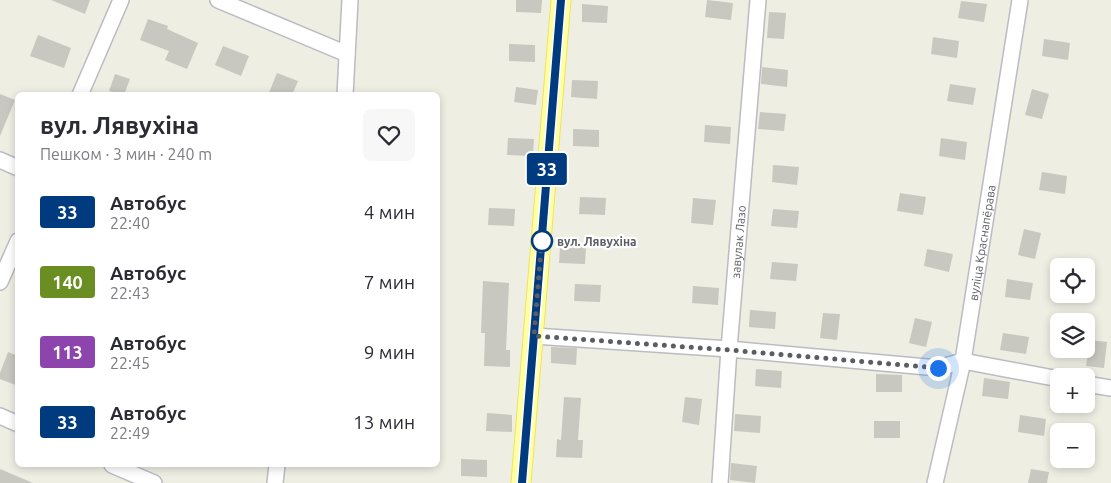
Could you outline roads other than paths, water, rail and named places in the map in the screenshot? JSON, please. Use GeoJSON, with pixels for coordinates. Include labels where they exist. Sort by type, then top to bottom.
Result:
{"type":"FeatureCollection","features":[{"type":"Feature","properties":{"kind":"main road"},"geometry":{"type":"LineString","coordinates":[[522,483],[561,0]]}},
{"type":"Feature","properties":{"kind":"street"},"geometry":{"type":"LineString","coordinates":[[81,92],[121,0]]}},
{"type":"Feature","properties":{"kind":"street"},"geometry":{"type":"LineString","coordinates":[[218,0],[347,54]]}},
{"type":"Feature","properties":{"kind":"street"},"geometry":{"type":"LineString","coordinates":[[345,92],[350,0]]}},
{"type":"Feature","properties":{"kind":"street","name":"завулак Лазо"},"geometry":{"type":"LineString","coordinates":[[720,483],[758,0]]}},
{"type":"Feature","properties":{"kind":"street","name":"вуліца Краснапёрава"},"geometry":{"type":"LineString","coordinates":[[935,483],[963,361],[1020,0]]}},
{"type":"Feature","properties":{"kind":"street"},"geometry":{"type":"LineString","coordinates":[[0,160],[15,167]]}},
{"type":"Feature","properties":{"kind":"street"},"geometry":{"type":"LineString","coordinates":[[0,282],[15,248]]}},
{"type":"Feature","properties":{"kind":"street"},"geometry":{"type":"LineString","coordinates":[[534,336],[938,368],[963,361],[1050,377]]}},
{"type":"Feature","properties":{"kind":"street"},"geometry":{"type":"LineString","coordinates":[[1095,385],[1111,388]]}},
{"type":"Feature","properties":{"kind":"street"},"geometry":{"type":"LineString","coordinates":[[0,416],[15,423]]}},
{"type":"Feature","properties":{"kind":"street"},"geometry":{"type":"LineString","coordinates":[[117,467],[154,483]]}},
{"type":"Feature","properties":{"kind":"street"},"geometry":{"type":"LineString","coordinates":[[275,483],[277,467]]}},
{"type":"Feature","properties":{"kind":"place","name":"вул. Лявухіна"},"geometry":{"type":"Point","coordinates":[542,241]}}]}
